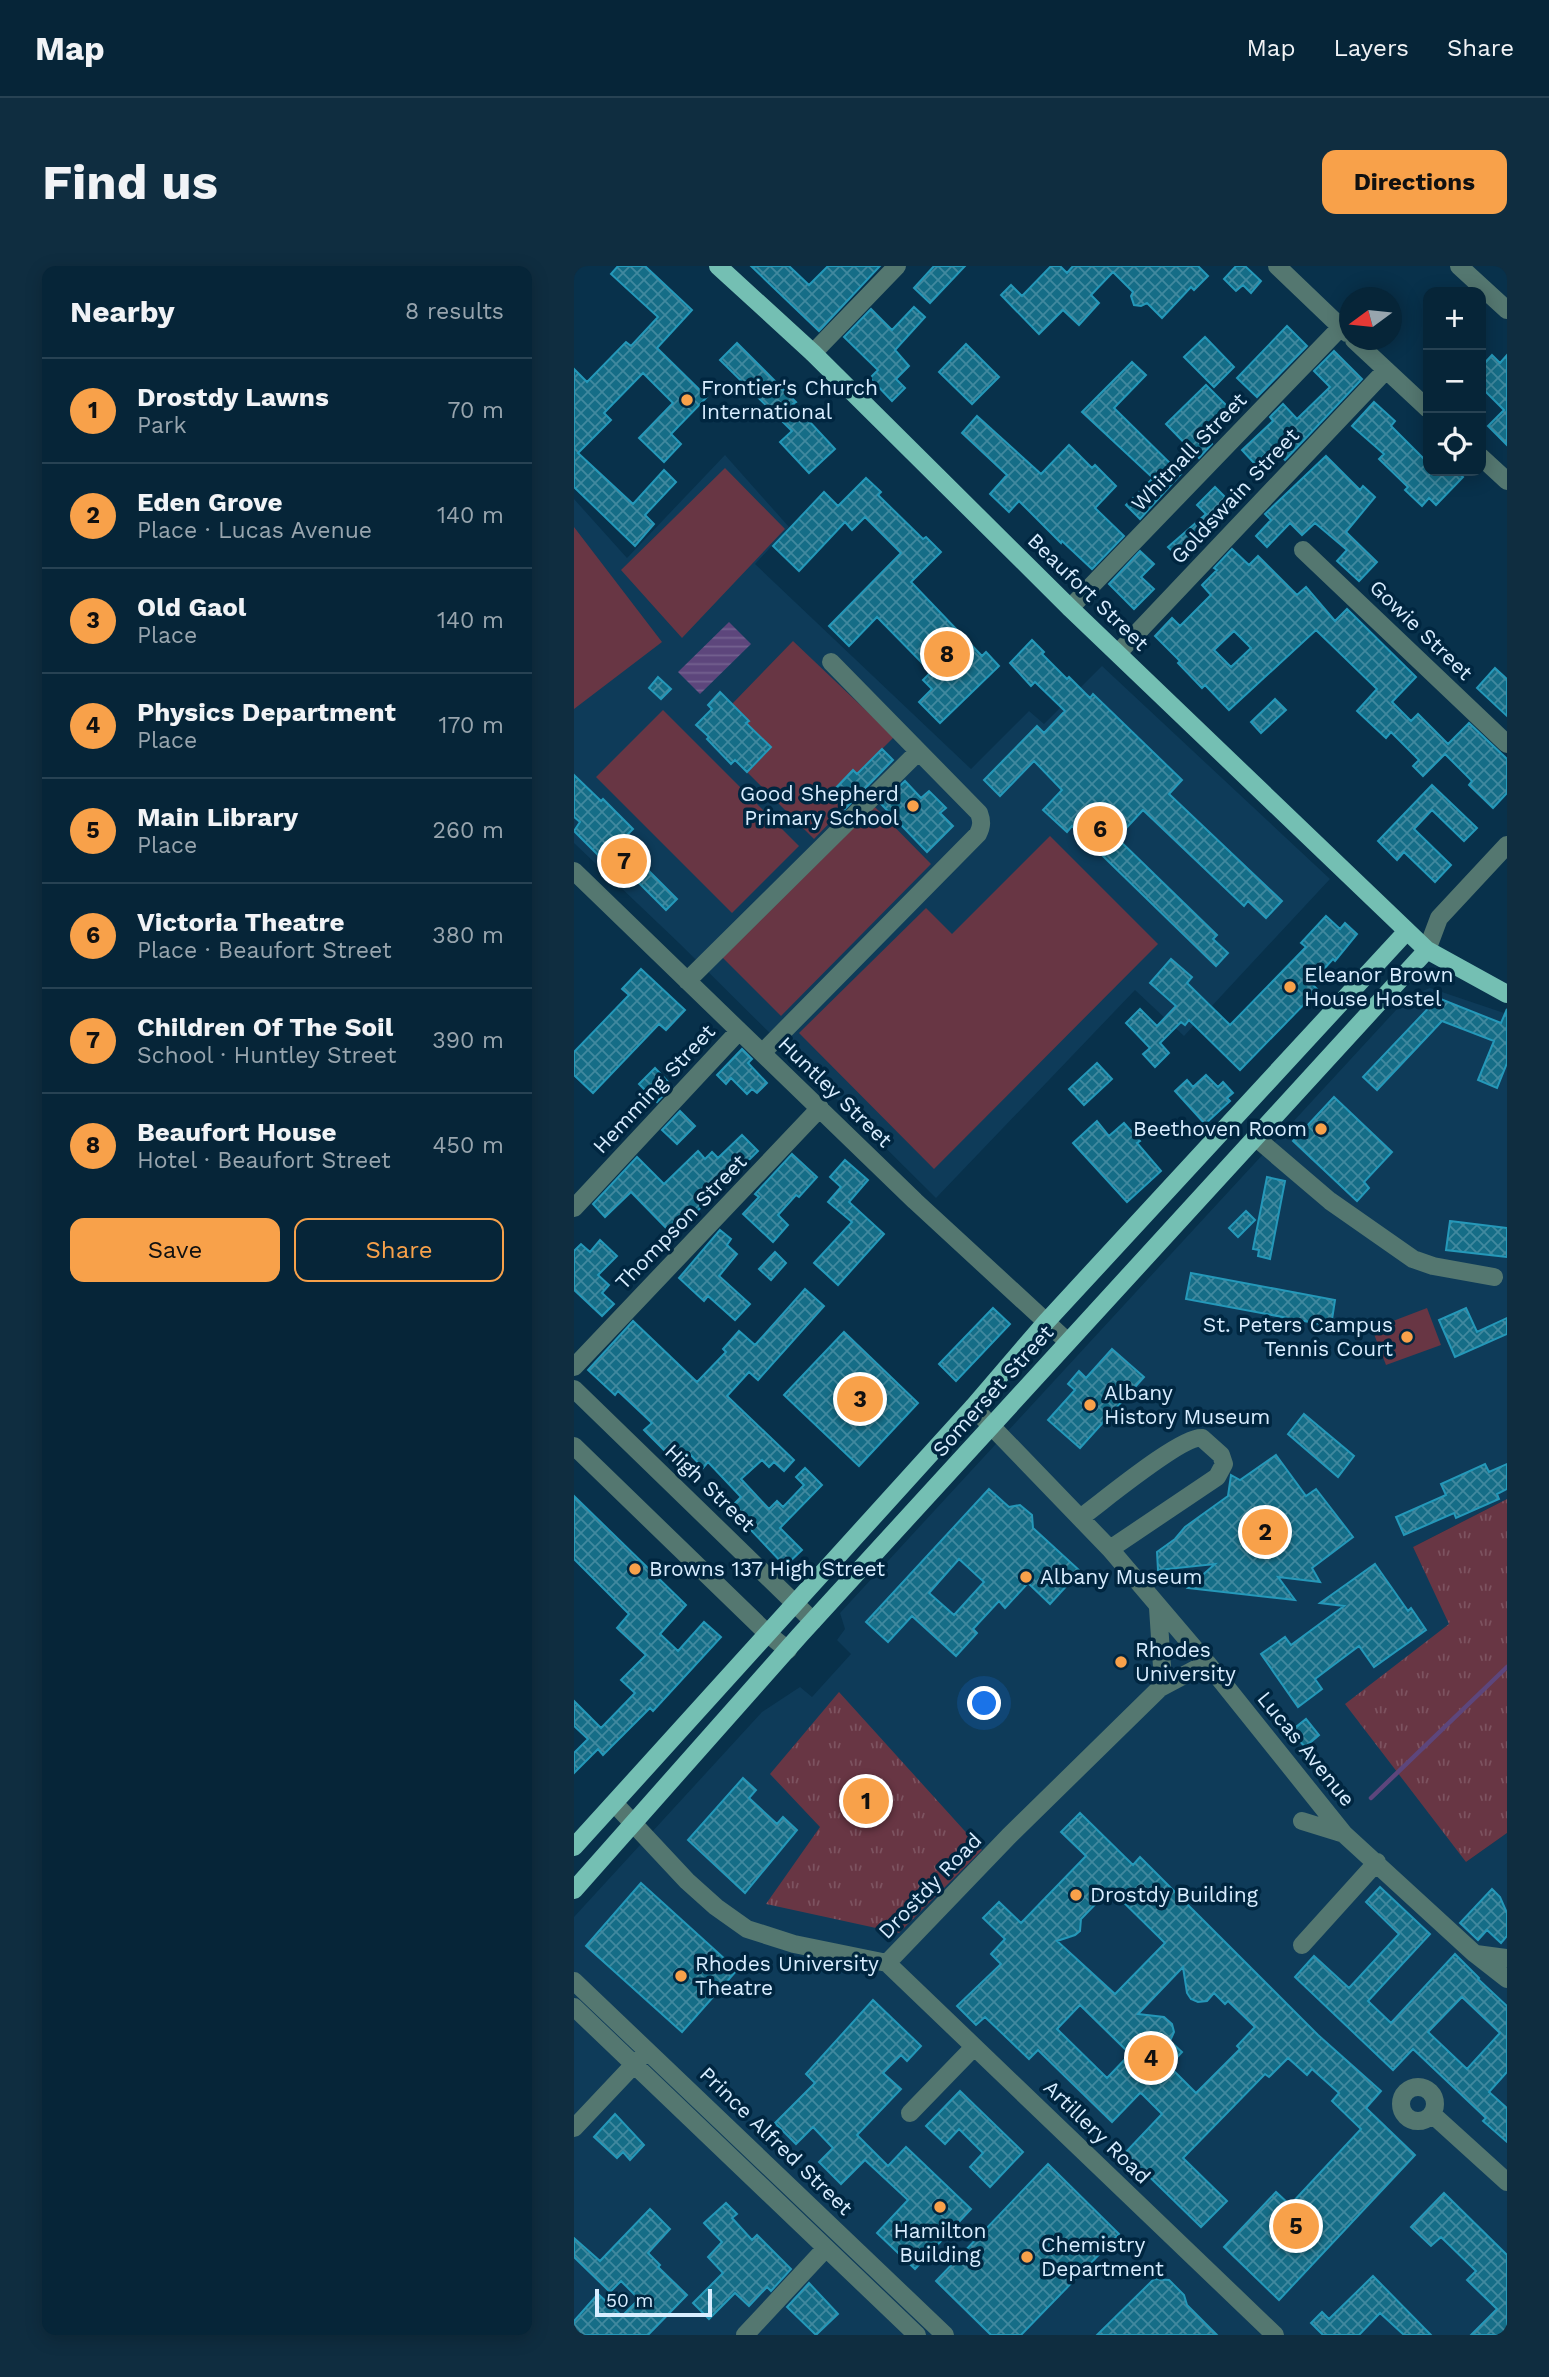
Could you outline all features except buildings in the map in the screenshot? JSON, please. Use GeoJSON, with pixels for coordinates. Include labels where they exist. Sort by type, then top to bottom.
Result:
{"type":"FeatureCollection","features":[{"type":"Feature","properties":{"kind":"main road","name":"Beaufort Street"},"geometry":{"type":"LineString","coordinates":[[718,266],[813,353],[1069,608],[1427,950],[1507,994]]}},
{"type":"Feature","properties":{"kind":"main road","name":"Somerset Street"},"geometry":{"type":"LineString","coordinates":[[574,1847],[973,1407],[1046,1322],[1407,931]]}},
{"type":"Feature","properties":{"kind":"main road","name":"Somerset Street"},"geometry":{"type":"LineString","coordinates":[[574,1890],[813,1621],[1427,950]]}},
{"type":"Feature","properties":{"kind":"main road"},"geometry":{"type":"LineString","coordinates":[[1311,1034],[1331,1055]]}},
{"type":"Feature","properties":{"kind":"main road"},"geometry":{"type":"LineString","coordinates":[[1194,1162],[1212,1185]]}},
{"type":"Feature","properties":{"kind":"street"},"geometry":{"type":"LineString","coordinates":[[813,353],[897,266]]}},
{"type":"Feature","properties":{"kind":"street"},"geometry":{"type":"LineString","coordinates":[[1277,266],[1339,325]]}},
{"type":"Feature","properties":{"kind":"street"},"geometry":{"type":"LineString","coordinates":[[1471,270],[1507,310]]}},
{"type":"Feature","properties":{"kind":"street","name":"Whitnall Street"},"geometry":{"type":"LineString","coordinates":[[1069,608],[1339,343]]}},
{"type":"Feature","properties":{"kind":"street"},"geometry":{"type":"LineString","coordinates":[[1365,350],[1423,404]]}},
{"type":"Feature","properties":{"kind":"street","name":"Goldswain Street"},"geometry":{"type":"LineString","coordinates":[[1118,653],[1386,370]]}},
{"type":"Feature","properties":{"kind":"street"},"geometry":{"type":"LineString","coordinates":[[1486,462],[1507,481]]}},
{"type":"Feature","properties":{"kind":"street","name":"Gowie Street"},"geometry":{"type":"LineString","coordinates":[[1303,550],[1507,744]]}},
{"type":"Feature","properties":{"kind":"street"},"geometry":{"type":"LineString","coordinates":[[762,1053],[978,834],[982,819],[831,662]]}},
{"type":"Feature","properties":{"kind":"street"},"geometry":{"type":"LineString","coordinates":[[687,981],[918,752]]}},
{"type":"Feature","properties":{"kind":"street","name":"Somerset Street"},"geometry":{"type":"LineString","coordinates":[[1407,931],[1438,918],[1507,845]]}},
{"type":"Feature","properties":{"kind":"street","name":"Huntley Street"},"geometry":{"type":"LineString","coordinates":[[574,871],[915,1201],[1068,1342]]}},
{"type":"Feature","properties":{"kind":"street","name":"Somerset Street"},"geometry":{"type":"LineString","coordinates":[[1427,950],[1438,918]]}},
{"type":"Feature","properties":{"kind":"street","name":"Hemming Street"},"geometry":{"type":"LineString","coordinates":[[574,1208],[739,1031]]}},
{"type":"Feature","properties":{"kind":"street","name":"Thompson Street"},"geometry":{"type":"LineString","coordinates":[[574,1367],[820,1108]]}},
{"type":"Feature","properties":{"kind":"street"},"geometry":{"type":"LineString","coordinates":[[1255,1137],[1330,1200],[1413,1259],[1433,1266],[1494,1277]]}},
{"type":"Feature","properties":{"kind":"street","name":"High Street"},"geometry":{"type":"LineString","coordinates":[[575,1391],[813,1621]]}},
{"type":"Feature","properties":{"kind":"street","name":"Lucas Avenue"},"geometry":{"type":"LineString","coordinates":[[973,1407],[1110,1549],[1207,1663],[1344,1834],[1475,1954],[1507,1979]]}},
{"type":"Feature","properties":{"kind":"street"},"geometry":{"type":"LineString","coordinates":[[1080,1518],[1191,1439],[1202,1438],[1221,1455],[1224,1464],[1217,1477],[1110,1549]]}},
{"type":"Feature","properties":{"kind":"street"},"geometry":{"type":"LineString","coordinates":[[574,1446],[768,1634],[788,1650]]}},
{"type":"Feature","properties":{"kind":"street"},"geometry":{"type":"LineString","coordinates":[[1158,1608],[1162,1667],[1160,1688]]}},
{"type":"Feature","properties":{"kind":"street"},"geometry":{"type":"LineString","coordinates":[[1162,1667],[1186,1639]]}},
{"type":"Feature","properties":{"kind":"street","name":"Drostdy Road"},"geometry":{"type":"LineString","coordinates":[[615,1804],[687,1881],[716,1908],[747,1929],[794,1944],[887,1964],[1009,1836],[1160,1688],[1207,1663]]}},
{"type":"Feature","properties":{"kind":"street"},"geometry":{"type":"LineString","coordinates":[[1302,1821],[1344,1834]]}},
{"type":"Feature","properties":{"kind":"street"},"geometry":{"type":"LineString","coordinates":[[1302,1945],[1377,1862]]}},
{"type":"Feature","properties":{"kind":"street"},"geometry":{"type":"LineString","coordinates":[[1475,1954],[1507,1958]]}},
{"type":"Feature","properties":{"kind":"street","name":"Artillery Road"},"geometry":{"type":"LineString","coordinates":[[887,1964],[1276,2335]]}},
{"type":"Feature","properties":{"kind":"street","name":"Prince Alfred Street"},"geometry":{"type":"LineString","coordinates":[[574,1981],[641,2057],[826,2248],[916,2335]]}},
{"type":"Feature","properties":{"kind":"street","name":"Prince Alfred Street"},"geometry":{"type":"LineString","coordinates":[[574,2007],[641,2057],[945,2335]]}},
{"type":"Feature","properties":{"kind":"street"},"geometry":{"type":"LineString","coordinates":[[910,2113],[974,2047]]}},
{"type":"Feature","properties":{"kind":"street"},"geometry":{"type":"LineString","coordinates":[[574,2128],[641,2057]]}},
{"type":"Feature","properties":{"kind":"street"},"geometry":{"type":"LineString","coordinates":[[1432,2114],[1507,2182]]}},
{"type":"Feature","properties":{"kind":"street"},"geometry":{"type":"LineString","coordinates":[[745,2335],[826,2248]]}},
{"type":"Feature","properties":{"kind":"shaded area","name":"Good Shepherd Primary School"},"geometry":{"type":"Polygon","coordinates":[[[725,455],[789,527],[755,564],[971,769],[1029,711],[1044,724],[1102,666],[1330,879],[1184,1036],[1135,990],[936,1198],[679,943],[574,843],[574,499],[627,558],[725,455]]]}},
{"type":"Feature","properties":{"kind":"shaded area"},"geometry":{"type":"Polygon","coordinates":[[[729,622],[751,644],[700,694],[678,672],[729,622]]]}},
{"type":"Feature","properties":{"kind":"shaded area","name":"Rhodes University"},"geometry":{"type":"Polygon","coordinates":[[[1430,988],[1507,1014],[1507,1499],[1413,1547],[1450,1624],[1466,1862],[1507,1833],[1507,2335],[574,2335],[574,1917],[762,1712],[800,1687],[812,1697],[851,1654],[837,1640],[845,1629],[840,1613],[1408,997],[1430,988]]]}},
{"type":"Feature","properties":{"kind":"green space"},"geometry":{"type":"Polygon","coordinates":[[[725,468],[785,529],[682,638],[621,570],[725,468]]]}},
{"type":"Feature","properties":{"kind":"green space"},"geometry":{"type":"Polygon","coordinates":[[[574,527],[662,642],[574,709],[574,527]]]}},
{"type":"Feature","properties":{"kind":"green space"},"geometry":{"type":"Polygon","coordinates":[[[793,641],[894,737],[857,774],[853,770],[830,794],[844,808],[814,839],[747,772],[771,747],[746,723],[748,720],[732,704],[793,641]]]}},
{"type":"Feature","properties":{"kind":"green space"},"geometry":{"type":"Polygon","coordinates":[[[663,710],[799,846],[732,913],[596,777],[663,710]]]}},
{"type":"Feature","properties":{"kind":"green space"},"geometry":{"type":"Polygon","coordinates":[[[872,804],[931,864],[781,1016],[721,956],[872,804]]]}},
{"type":"Feature","properties":{"kind":"green space"},"geometry":{"type":"Polygon","coordinates":[[[1050,836],[1158,944],[934,1169],[799,1033],[926,908],[952,934],[1050,836]]]}},
{"type":"Feature","properties":{"kind":"green space","name":"St. Peters Campus Tennis Court"},"geometry":{"type":"Polygon","coordinates":[[[1427,1308],[1441,1345],[1386,1365],[1372,1329],[1427,1308]]]}},
{"type":"Feature","properties":{"kind":"green space"},"geometry":{"type":"Polygon","coordinates":[[[1507,1499],[1507,1833],[1466,1862],[1345,1704],[1449,1624],[1413,1547],[1507,1499]]]}},
{"type":"Feature","properties":{"kind":"green space"},"geometry":{"type":"Polygon","coordinates":[[[839,1692],[982,1850],[899,1933],[766,1904],[820,1827],[770,1774],[839,1692]]]}},
{"type":"Feature","properties":{"kind":"waterway"},"geometry":{"type":"LineString","coordinates":[[1371,1798],[1507,1667]]}},
{"type":"Feature","properties":{"kind":"place","name":"Frontier's Church International"},"geometry":{"type":"Point","coordinates":[687,400]}},
{"type":"Feature","properties":{"kind":"place","name":"Beaufort House"},"geometry":{"type":"Point","coordinates":[947,654]}},
{"type":"Feature","properties":{"kind":"place","name":"Good Shepherd Primary School"},"geometry":{"type":"Point","coordinates":[913,806]}},
{"type":"Feature","properties":{"kind":"place","name":"Victoria Theatre"},"geometry":{"type":"Point","coordinates":[1100,829]}},
{"type":"Feature","properties":{"kind":"place","name":"Children Of The Soil"},"geometry":{"type":"Point","coordinates":[624,861]}},
{"type":"Feature","properties":{"kind":"place","name":"Eleanor Brown House Hostel"},"geometry":{"type":"Point","coordinates":[1290,987]}},
{"type":"Feature","properties":{"kind":"place","name":"Beethoven Room"},"geometry":{"type":"Point","coordinates":[1321,1129]}},
{"type":"Feature","properties":{"kind":"place","name":"St. Peters Campus Tennis Court"},"geometry":{"type":"Point","coordinates":[1407,1337]}},
{"type":"Feature","properties":{"kind":"place","name":"Old Gaol"},"geometry":{"type":"Point","coordinates":[860,1399]}},
{"type":"Feature","properties":{"kind":"place","name":"Albany History Museum"},"geometry":{"type":"Point","coordinates":[1090,1405]}},
{"type":"Feature","properties":{"kind":"place","name":"Eden Grove"},"geometry":{"type":"Point","coordinates":[1265,1532]}},
{"type":"Feature","properties":{"kind":"place","name":"Browns 137 High Street"},"geometry":{"type":"Point","coordinates":[635,1569]}},
{"type":"Feature","properties":{"kind":"place","name":"Albany Museum"},"geometry":{"type":"Point","coordinates":[1026,1577]}},
{"type":"Feature","properties":{"kind":"place","name":"Rhodes University"},"geometry":{"type":"Point","coordinates":[1121,1662]}},
{"type":"Feature","properties":{"kind":"place","name":"Drostdy Lawns"},"geometry":{"type":"Point","coordinates":[866,1801]}},
{"type":"Feature","properties":{"kind":"place","name":"Drostdy Building"},"geometry":{"type":"Point","coordinates":[1076,1895]}},
{"type":"Feature","properties":{"kind":"place","name":"Rhodes University Theatre"},"geometry":{"type":"Point","coordinates":[681,1976]}},
{"type":"Feature","properties":{"kind":"place","name":"Physics Department"},"geometry":{"type":"Point","coordinates":[1151,2058]}},
{"type":"Feature","properties":{"kind":"place","name":"Hamilton Building"},"geometry":{"type":"Point","coordinates":[940,2207]}},
{"type":"Feature","properties":{"kind":"place","name":"Main Library"},"geometry":{"type":"Point","coordinates":[1296,2226]}},
{"type":"Feature","properties":{"kind":"place","name":"Chemistry Department"},"geometry":{"type":"Point","coordinates":[1027,2257]}}]}
